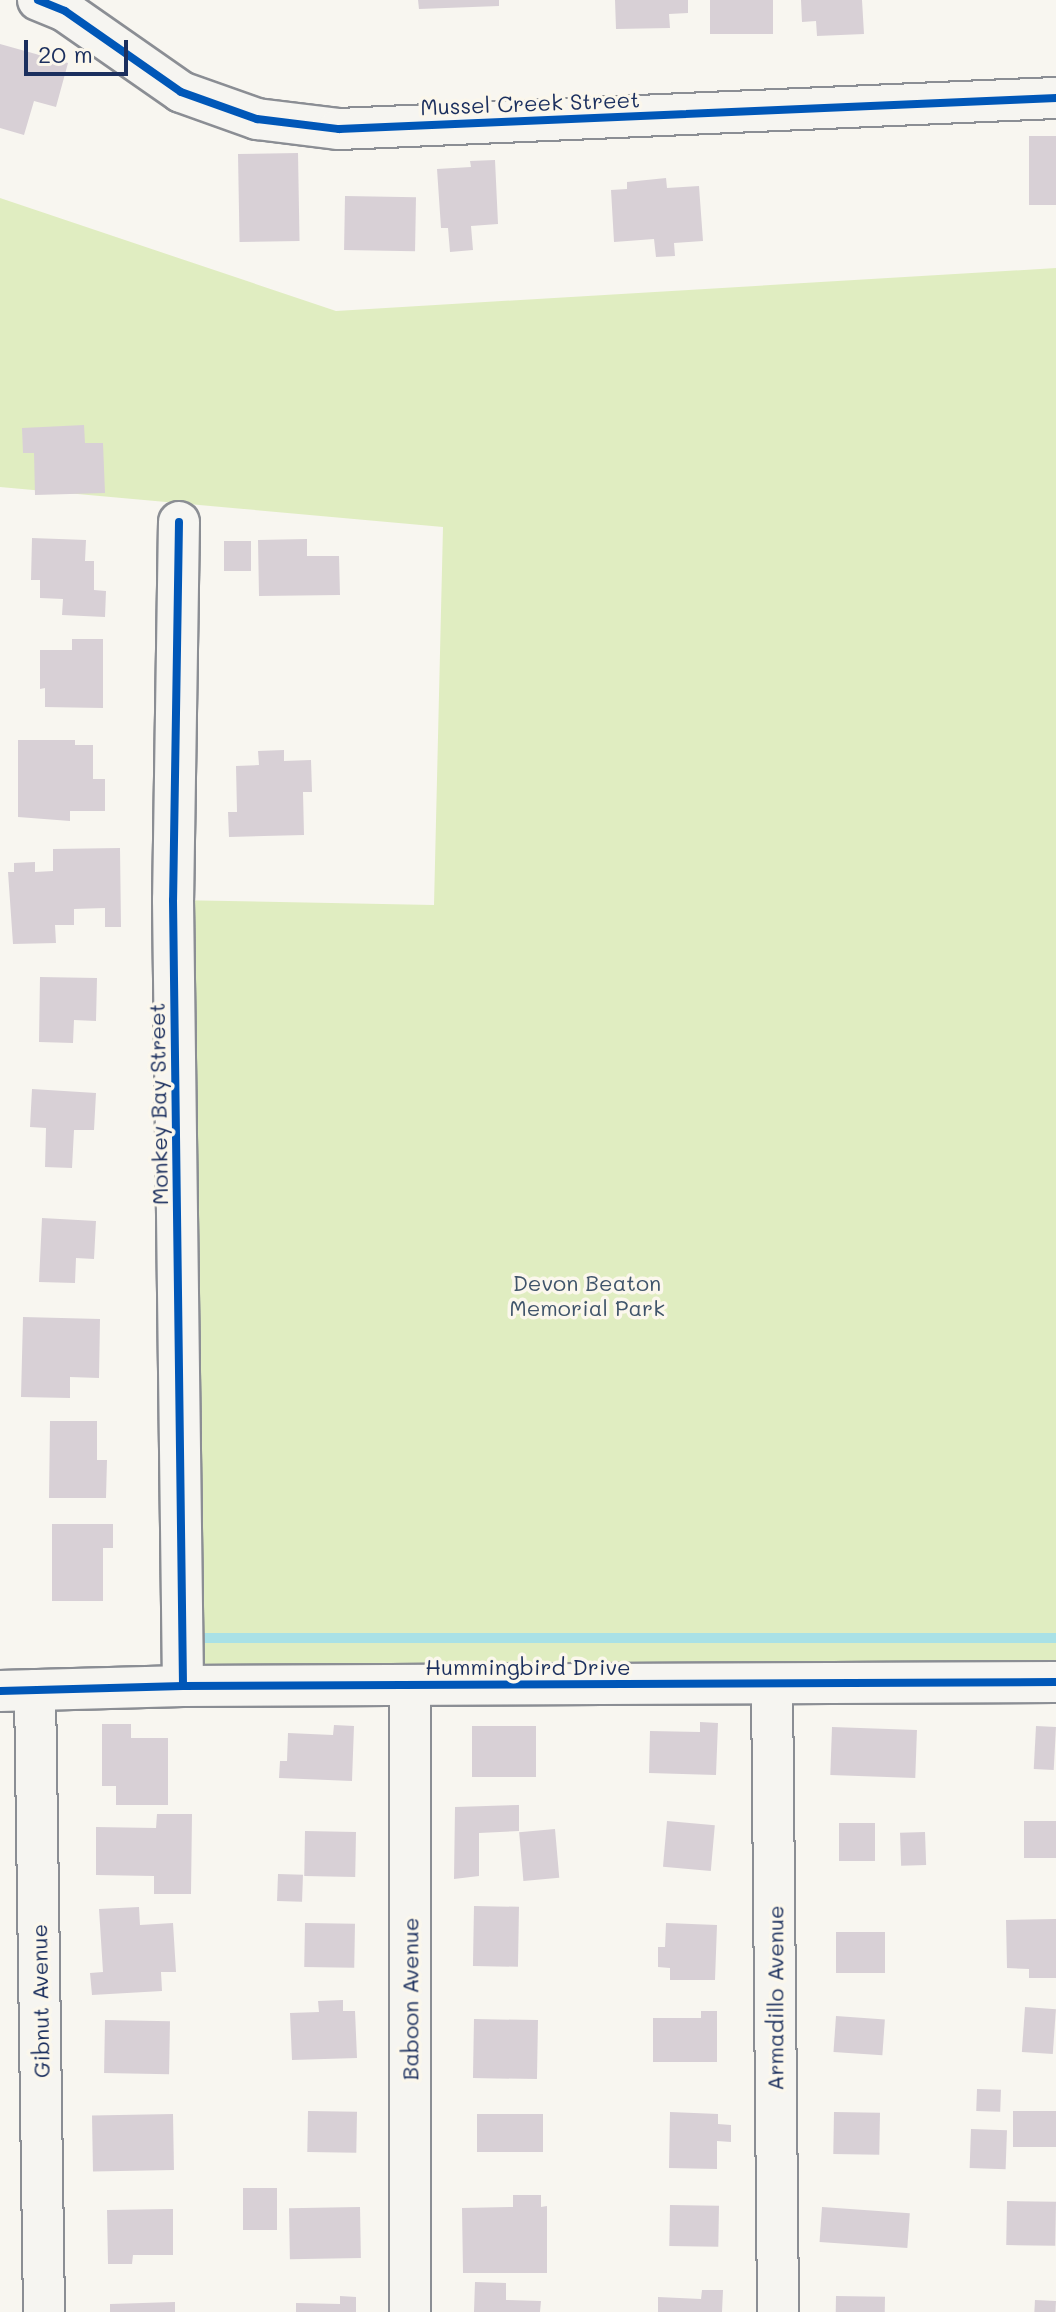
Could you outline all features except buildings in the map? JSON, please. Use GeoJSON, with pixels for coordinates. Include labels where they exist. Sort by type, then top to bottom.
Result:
{"type":"FeatureCollection","features":[{"type":"Feature","properties":{"kind":"street","name":"Mussel Creek Street"},"geometry":{"type":"LineString","coordinates":[[38,0],[65,11],[181,92],[257,119],[339,129],[1056,98]]}},
{"type":"Feature","properties":{"kind":"street","name":"Monkey Bay Street"},"geometry":{"type":"LineString","coordinates":[[179,522],[173,900],[183,1686]]}},
{"type":"Feature","properties":{"kind":"street","name":"Hummingbird Drive"},"geometry":{"type":"LineString","coordinates":[[17,1691],[183,1686],[1056,1682]]}},
{"type":"Feature","properties":{"kind":"street","name":"Armadillo Avenue"},"geometry":{"type":"LineString","coordinates":[[772,1684],[778,2312]]}},
{"type":"Feature","properties":{"kind":"street","name":"Baboon Avenue"},"geometry":{"type":"LineString","coordinates":[[410,1686],[410,2312]]}},
{"type":"Feature","properties":{"kind":"street","name":"Gibnut Avenue"},"geometry":{"type":"LineString","coordinates":[[17,1691],[44,2312]]}},
{"type":"Feature","properties":{"kind":"green space","name":"Devon Beaton Memorial Park"},"geometry":{"type":"Polygon","coordinates":[[[0,198],[336,311],[1056,268],[1056,1682],[183,1686],[173,900],[434,905],[443,527],[0,487],[0,198]]]}},
{"type":"Feature","properties":{"kind":"waterway"},"geometry":{"type":"LineString","coordinates":[[202,1638],[1056,1638]]}},
{"type":"Feature","properties":{"kind":"cycle path"},"geometry":{"type":"LineString","coordinates":[[38,0],[65,11],[181,92],[257,119],[339,129],[1056,98]]}},
{"type":"Feature","properties":{"kind":"cycle path"},"geometry":{"type":"LineString","coordinates":[[179,522],[173,900],[183,1686]]}},
{"type":"Feature","properties":{"kind":"cycle path"},"geometry":{"type":"LineString","coordinates":[[0,1691],[183,1686],[1056,1682]]}}]}
